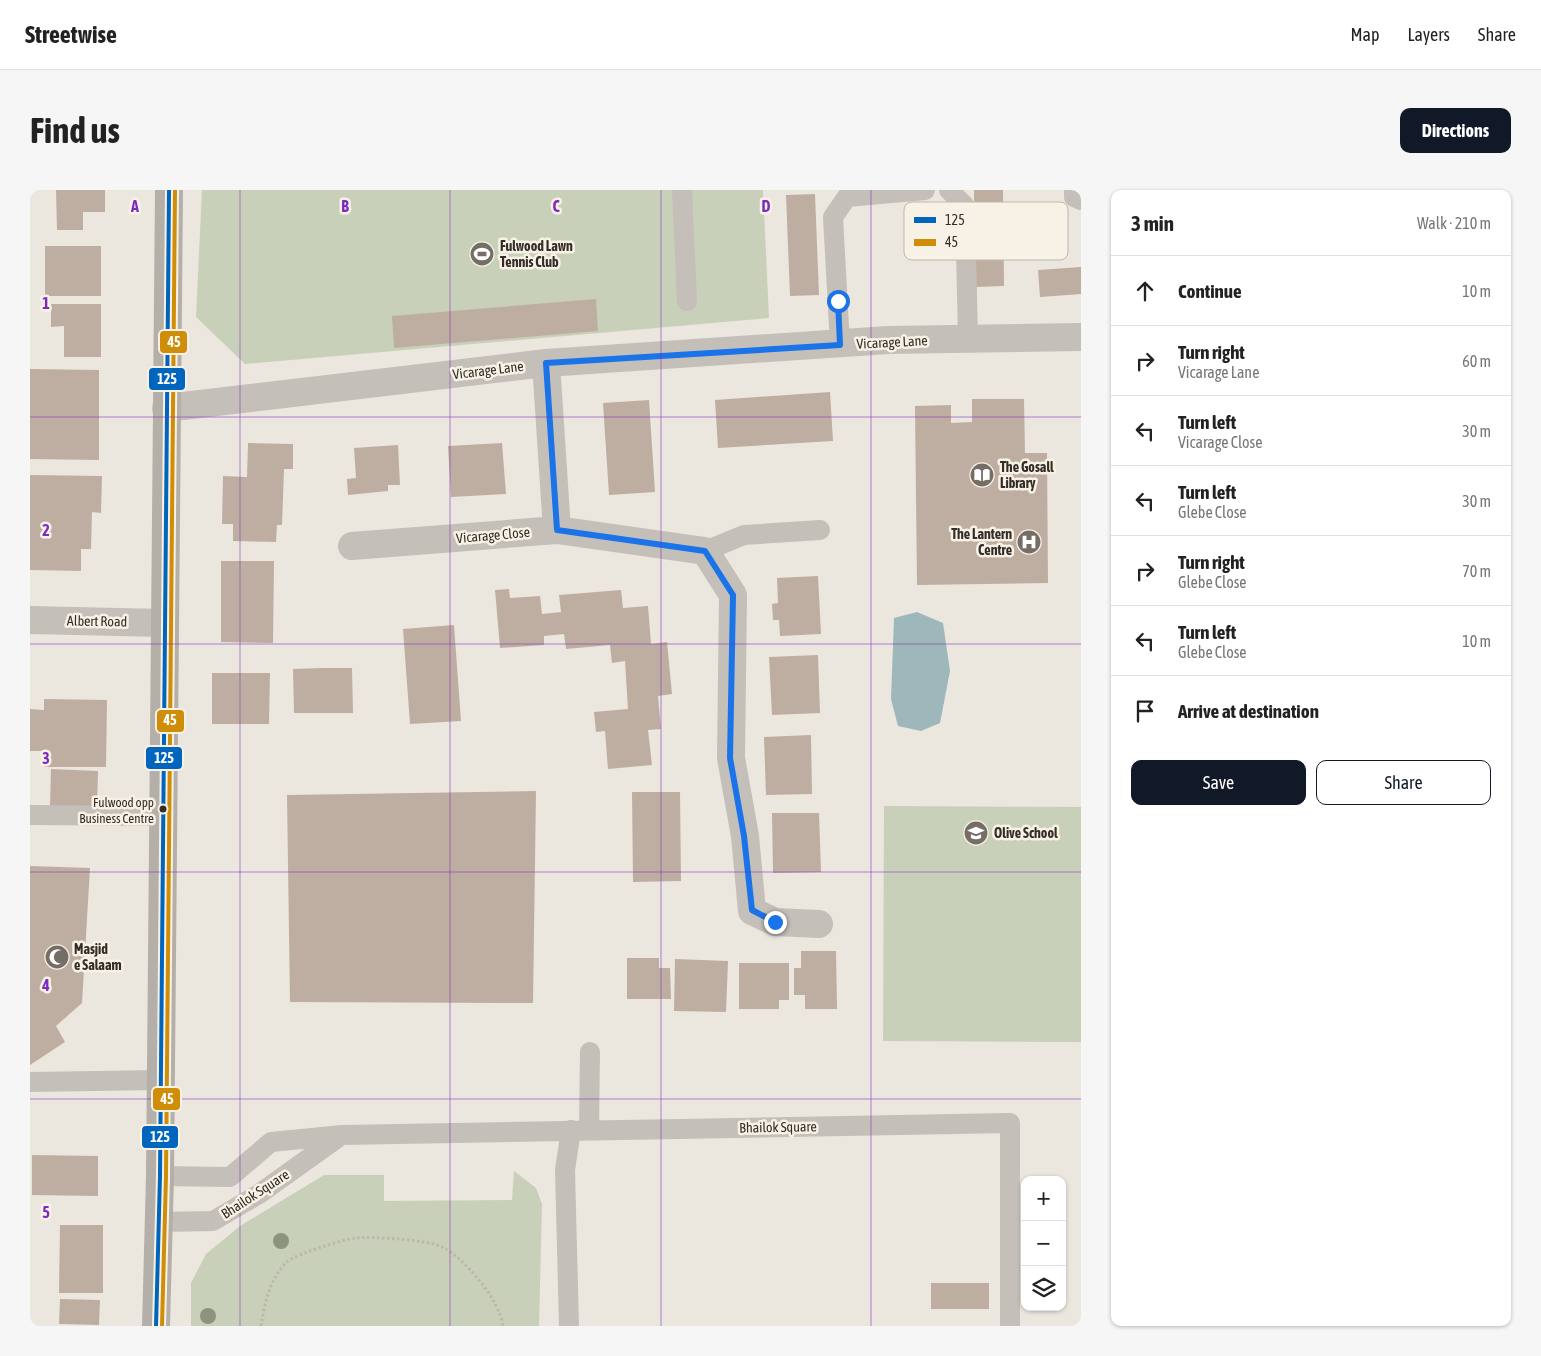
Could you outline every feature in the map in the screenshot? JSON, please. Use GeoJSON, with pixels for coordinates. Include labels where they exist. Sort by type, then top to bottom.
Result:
{"type":"FeatureCollection","features":[{"type":"Feature","properties":{"kind":"main road"},"geometry":{"type":"LineString","coordinates":[[156,1326],[160,1176],[163,622],[169,190]]}},
{"type":"Feature","properties":{"kind":"street","name":"Vicarage Lane"},"geometry":{"type":"LineString","coordinates":[[166,408],[546,363],[840,345],[888,340],[1081,337]]}},
{"type":"Feature","properties":{"kind":"street"},"geometry":{"type":"LineString","coordinates":[[546,363],[557,530]]}},
{"type":"Feature","properties":{"kind":"street","name":"Vicarage Close"},"geometry":{"type":"LineString","coordinates":[[352,546],[557,530],[705,551]]}},
{"type":"Feature","properties":{"kind":"street"},"geometry":{"type":"LineString","coordinates":[[705,551],[733,595],[730,758],[744,836],[752,910],[775,922],[819,924]]}},
{"type":"Feature","properties":{"kind":"street","name":"Albert Road"},"geometry":{"type":"LineString","coordinates":[[30,620],[163,622]]}},
{"type":"Feature","properties":{"kind":"lane"},"geometry":{"type":"LineString","coordinates":[[682,190],[687,301]]}},
{"type":"Feature","properties":{"kind":"lane"},"geometry":{"type":"LineString","coordinates":[[840,345],[833,217],[847,197],[925,190]]}},
{"type":"Feature","properties":{"kind":"lane"},"geometry":{"type":"LineString","coordinates":[[949,190],[961,202]]}},
{"type":"Feature","properties":{"kind":"lane"},"geometry":{"type":"LineString","coordinates":[[1074,190],[1074,197],[1081,200]]}},
{"type":"Feature","properties":{"kind":"lane"},"geometry":{"type":"LineString","coordinates":[[966,260],[968,339]]}},
{"type":"Feature","properties":{"kind":"lane"},"geometry":{"type":"LineString","coordinates":[[705,551],[744,535],[820,530]]}},
{"type":"Feature","properties":{"kind":"lane"},"geometry":{"type":"LineString","coordinates":[[30,815],[162,816]]}},
{"type":"Feature","properties":{"kind":"lane"},"geometry":{"type":"LineString","coordinates":[[569,1326],[565,1170],[580,1130],[590,1052]]}},
{"type":"Feature","properties":{"kind":"lane"},"geometry":{"type":"LineString","coordinates":[[30,1082],[160,1080]]}},
{"type":"Feature","properties":{"kind":"lane","name":"Bhailok Square"},"geometry":{"type":"LineString","coordinates":[[160,1176],[230,1177],[271,1142],[342,1135],[1010,1123],[1010,1326]]}},
{"type":"Feature","properties":{"kind":"lane","name":"Bhailok Square"},"geometry":{"type":"LineString","coordinates":[[158,1222],[213,1221],[259,1194],[342,1135]]}},
{"type":"Feature","properties":{"kind":"path"},"geometry":{"type":"LineString","coordinates":[[261,1326],[267,1290],[289,1261],[325,1246],[356,1238],[414,1240],[442,1246],[468,1267],[489,1294],[502,1318],[503,1326]]}},
{"type":"Feature","properties":{"kind":"green space","name":"Fulwood Lawn Tennis Club"},"geometry":{"type":"Polygon","coordinates":[[[202,190],[763,190],[769,318],[245,364],[196,317],[202,190]]]}},
{"type":"Feature","properties":{"kind":"green space"},"geometry":{"type":"Polygon","coordinates":[[[884,806],[1081,807],[1081,1042],[883,1041],[884,806]]]}},
{"type":"Feature","properties":{"kind":"green space"},"geometry":{"type":"Polygon","coordinates":[[[514,1171],[536,1188],[542,1204],[539,1326],[191,1326],[191,1283],[206,1254],[240,1226],[324,1175],[384,1175],[384,1201],[512,1200],[514,1171]]]}},
{"type":"Feature","properties":{"kind":"water"},"geometry":{"type":"Polygon","coordinates":[[[917,612],[943,623],[950,671],[940,723],[921,731],[898,726],[891,699],[894,618],[917,612]]]}},
{"type":"Feature","properties":{"kind":"building"},"geometry":{"type":"Polygon","coordinates":[[[56,190],[105,190],[105,212],[83,212],[83,230],[57,230],[56,190]]]}},
{"type":"Feature","properties":{"kind":"building"},"geometry":{"type":"Polygon","coordinates":[[[974,190],[1003,190],[1003,202],[974,202],[974,190]]]}},
{"type":"Feature","properties":{"kind":"building"},"geometry":{"type":"Polygon","coordinates":[[[815,194],[819,295],[790,296],[786,195],[815,194]]]}},
{"type":"Feature","properties":{"kind":"building"},"geometry":{"type":"Polygon","coordinates":[[[45,246],[101,246],[101,296],[45,296],[45,246]]]}},
{"type":"Feature","properties":{"kind":"building"},"geometry":{"type":"Polygon","coordinates":[[[975,260],[1004,260],[1004,286],[975,287],[975,260]]]}},
{"type":"Feature","properties":{"kind":"building"},"geometry":{"type":"Polygon","coordinates":[[[1081,267],[1081,294],[1040,297],[1038,270],[1081,267]]]}},
{"type":"Feature","properties":{"kind":"building"},"geometry":{"type":"Polygon","coordinates":[[[596,299],[598,331],[394,348],[392,316],[596,299]]]}},
{"type":"Feature","properties":{"kind":"building"},"geometry":{"type":"Polygon","coordinates":[[[51,304],[101,304],[101,357],[64,357],[64,326],[51,327],[51,304]]]}},
{"type":"Feature","properties":{"kind":"building"},"geometry":{"type":"Polygon","coordinates":[[[30,369],[99,370],[99,460],[30,459],[30,369]]]}},
{"type":"Feature","properties":{"kind":"building"},"geometry":{"type":"Polygon","coordinates":[[[830,392],[833,441],[718,448],[715,400],[830,392]]]}},
{"type":"Feature","properties":{"kind":"building"},"geometry":{"type":"Polygon","coordinates":[[[972,399],[1024,399],[1025,453],[1047,453],[1048,583],[917,585],[915,406],[951,405],[951,423],[972,422],[972,399]]]}},
{"type":"Feature","properties":{"kind":"building"},"geometry":{"type":"Polygon","coordinates":[[[649,400],[655,492],[609,495],[603,403],[649,400]]]}},
{"type":"Feature","properties":{"kind":"building"},"geometry":{"type":"Polygon","coordinates":[[[248,443],[293,444],[293,469],[284,469],[282,525],[277,525],[276,542],[233,541],[233,524],[222,524],[223,476],[247,477],[248,443]]]}},
{"type":"Feature","properties":{"kind":"building"},"geometry":{"type":"Polygon","coordinates":[[[502,443],[506,494],[451,497],[448,446],[502,443]]]}},
{"type":"Feature","properties":{"kind":"building"},"geometry":{"type":"Polygon","coordinates":[[[398,445],[400,485],[388,485],[388,491],[348,495],[347,479],[356,478],[354,448],[398,445]]]}},
{"type":"Feature","properties":{"kind":"building"},"geometry":{"type":"Polygon","coordinates":[[[30,475],[102,476],[101,513],[92,512],[91,549],[81,549],[81,571],[30,570],[30,475]]]}},
{"type":"Feature","properties":{"kind":"building"},"geometry":{"type":"Polygon","coordinates":[[[221,561],[274,561],[273,643],[221,642],[221,561]]]}},
{"type":"Feature","properties":{"kind":"building"},"geometry":{"type":"Polygon","coordinates":[[[818,576],[821,634],[780,636],[779,620],[773,620],[772,604],[778,603],[777,578],[818,576]]]}},
{"type":"Feature","properties":{"kind":"building"},"geometry":{"type":"Polygon","coordinates":[[[509,589],[510,598],[540,596],[542,614],[561,612],[559,595],[621,590],[623,608],[648,606],[651,644],[667,642],[672,694],[658,696],[661,729],[648,730],[652,765],[608,769],[605,731],[596,732],[594,712],[628,709],[625,661],[612,663],[610,645],[566,649],[564,634],[544,636],[544,645],[500,648],[495,590],[509,589]]]}},
{"type":"Feature","properties":{"kind":"building"},"geometry":{"type":"Polygon","coordinates":[[[454,625],[461,721],[410,724],[403,629],[454,625]]]}},
{"type":"Feature","properties":{"kind":"building"},"geometry":{"type":"Polygon","coordinates":[[[818,655],[820,713],[772,715],[769,657],[818,655]]]}},
{"type":"Feature","properties":{"kind":"building"},"geometry":{"type":"Polygon","coordinates":[[[352,668],[353,713],[294,713],[293,669],[352,668]]]}},
{"type":"Feature","properties":{"kind":"building"},"geometry":{"type":"Polygon","coordinates":[[[212,673],[270,673],[269,724],[212,724],[212,673]]]}},
{"type":"Feature","properties":{"kind":"building"},"geometry":{"type":"Polygon","coordinates":[[[44,699],[107,700],[106,767],[44,767],[44,751],[30,751],[30,709],[44,710],[44,699]]]}},
{"type":"Feature","properties":{"kind":"building"},"geometry":{"type":"Polygon","coordinates":[[[811,735],[812,794],[766,795],[764,737],[811,735]]]}},
{"type":"Feature","properties":{"kind":"building"},"geometry":{"type":"Polygon","coordinates":[[[51,769],[98,771],[97,808],[50,806],[51,769]]]}},
{"type":"Feature","properties":{"kind":"building"},"geometry":{"type":"Polygon","coordinates":[[[536,791],[533,1003],[290,1002],[287,795],[536,791]]]}},
{"type":"Feature","properties":{"kind":"building"},"geometry":{"type":"Polygon","coordinates":[[[632,792],[680,792],[681,881],[633,882],[632,792]]]}},
{"type":"Feature","properties":{"kind":"building"},"geometry":{"type":"Polygon","coordinates":[[[772,813],[819,813],[821,872],[773,873],[772,813]]]}},
{"type":"Feature","properties":{"kind":"building","name":"Masjid e Salaam"},"geometry":{"type":"Polygon","coordinates":[[[30,866],[90,868],[82,1003],[56,1026],[65,1042],[30,1065],[30,866]]]}},
{"type":"Feature","properties":{"kind":"building"},"geometry":{"type":"Polygon","coordinates":[[[801,951],[836,951],[837,1009],[805,1009],[805,995],[794,995],[794,968],[801,968],[801,951]]]}},
{"type":"Feature","properties":{"kind":"building"},"geometry":{"type":"Polygon","coordinates":[[[627,958],[659,958],[659,968],[670,968],[671,999],[627,999],[627,958]]]}},
{"type":"Feature","properties":{"kind":"building"},"geometry":{"type":"Polygon","coordinates":[[[675,959],[728,961],[726,1012],[674,1011],[675,959]]]}},
{"type":"Feature","properties":{"kind":"building"},"geometry":{"type":"Polygon","coordinates":[[[739,963],[789,963],[789,1000],[779,1000],[779,1009],[739,1009],[739,963]]]}},
{"type":"Feature","properties":{"kind":"building"},"geometry":{"type":"Polygon","coordinates":[[[32,1155],[98,1156],[98,1196],[32,1195],[32,1155]]]}},
{"type":"Feature","properties":{"kind":"building"},"geometry":{"type":"Polygon","coordinates":[[[60,1225],[103,1225],[103,1293],[59,1293],[60,1225]]]}},
{"type":"Feature","properties":{"kind":"building"},"geometry":{"type":"Polygon","coordinates":[[[931,1283],[989,1283],[989,1309],[931,1309],[931,1283]]]}},
{"type":"Feature","properties":{"kind":"building"},"geometry":{"type":"Polygon","coordinates":[[[60,1299],[100,1300],[99,1325],[59,1324],[60,1299]]]}},
{"type":"Feature","properties":{"kind":"transit line","name":"125"},"geometry":{"type":"LineString","coordinates":[[156,1326],[160,1176],[169,190]]}},
{"type":"Feature","properties":{"kind":"transit line","name":"45"},"geometry":{"type":"LineString","coordinates":[[162,1326],[166,1176],[175,190]]}},
{"type":"Feature","properties":{"kind":"place","name":"Fulwood Lawn Tennis Club"},"geometry":{"type":"Point","coordinates":[482,254]}},
{"type":"Feature","properties":{"kind":"place","name":"The Gosall Library"},"geometry":{"type":"Point","coordinates":[982,475]}},
{"type":"Feature","properties":{"kind":"place","name":"The Lantern Centre"},"geometry":{"type":"Point","coordinates":[1029,542]}},
{"type":"Feature","properties":{"kind":"place","name":"Fulwood opp Business Centre"},"geometry":{"type":"Point","coordinates":[163,809]}},
{"type":"Feature","properties":{"kind":"place","name":"Olive School"},"geometry":{"type":"Point","coordinates":[976,833]}},
{"type":"Feature","properties":{"kind":"place","name":"Masjid e Salaam"},"geometry":{"type":"Point","coordinates":[57,957]}},
{"type":"Feature","properties":{"kind":"route"},"geometry":{"type":"LineString","coordinates":[[775,922],[752,910],[744,836],[730,758],[733,595],[705,551],[557,530],[546,363],[840,345],[838,301]]}}]}
